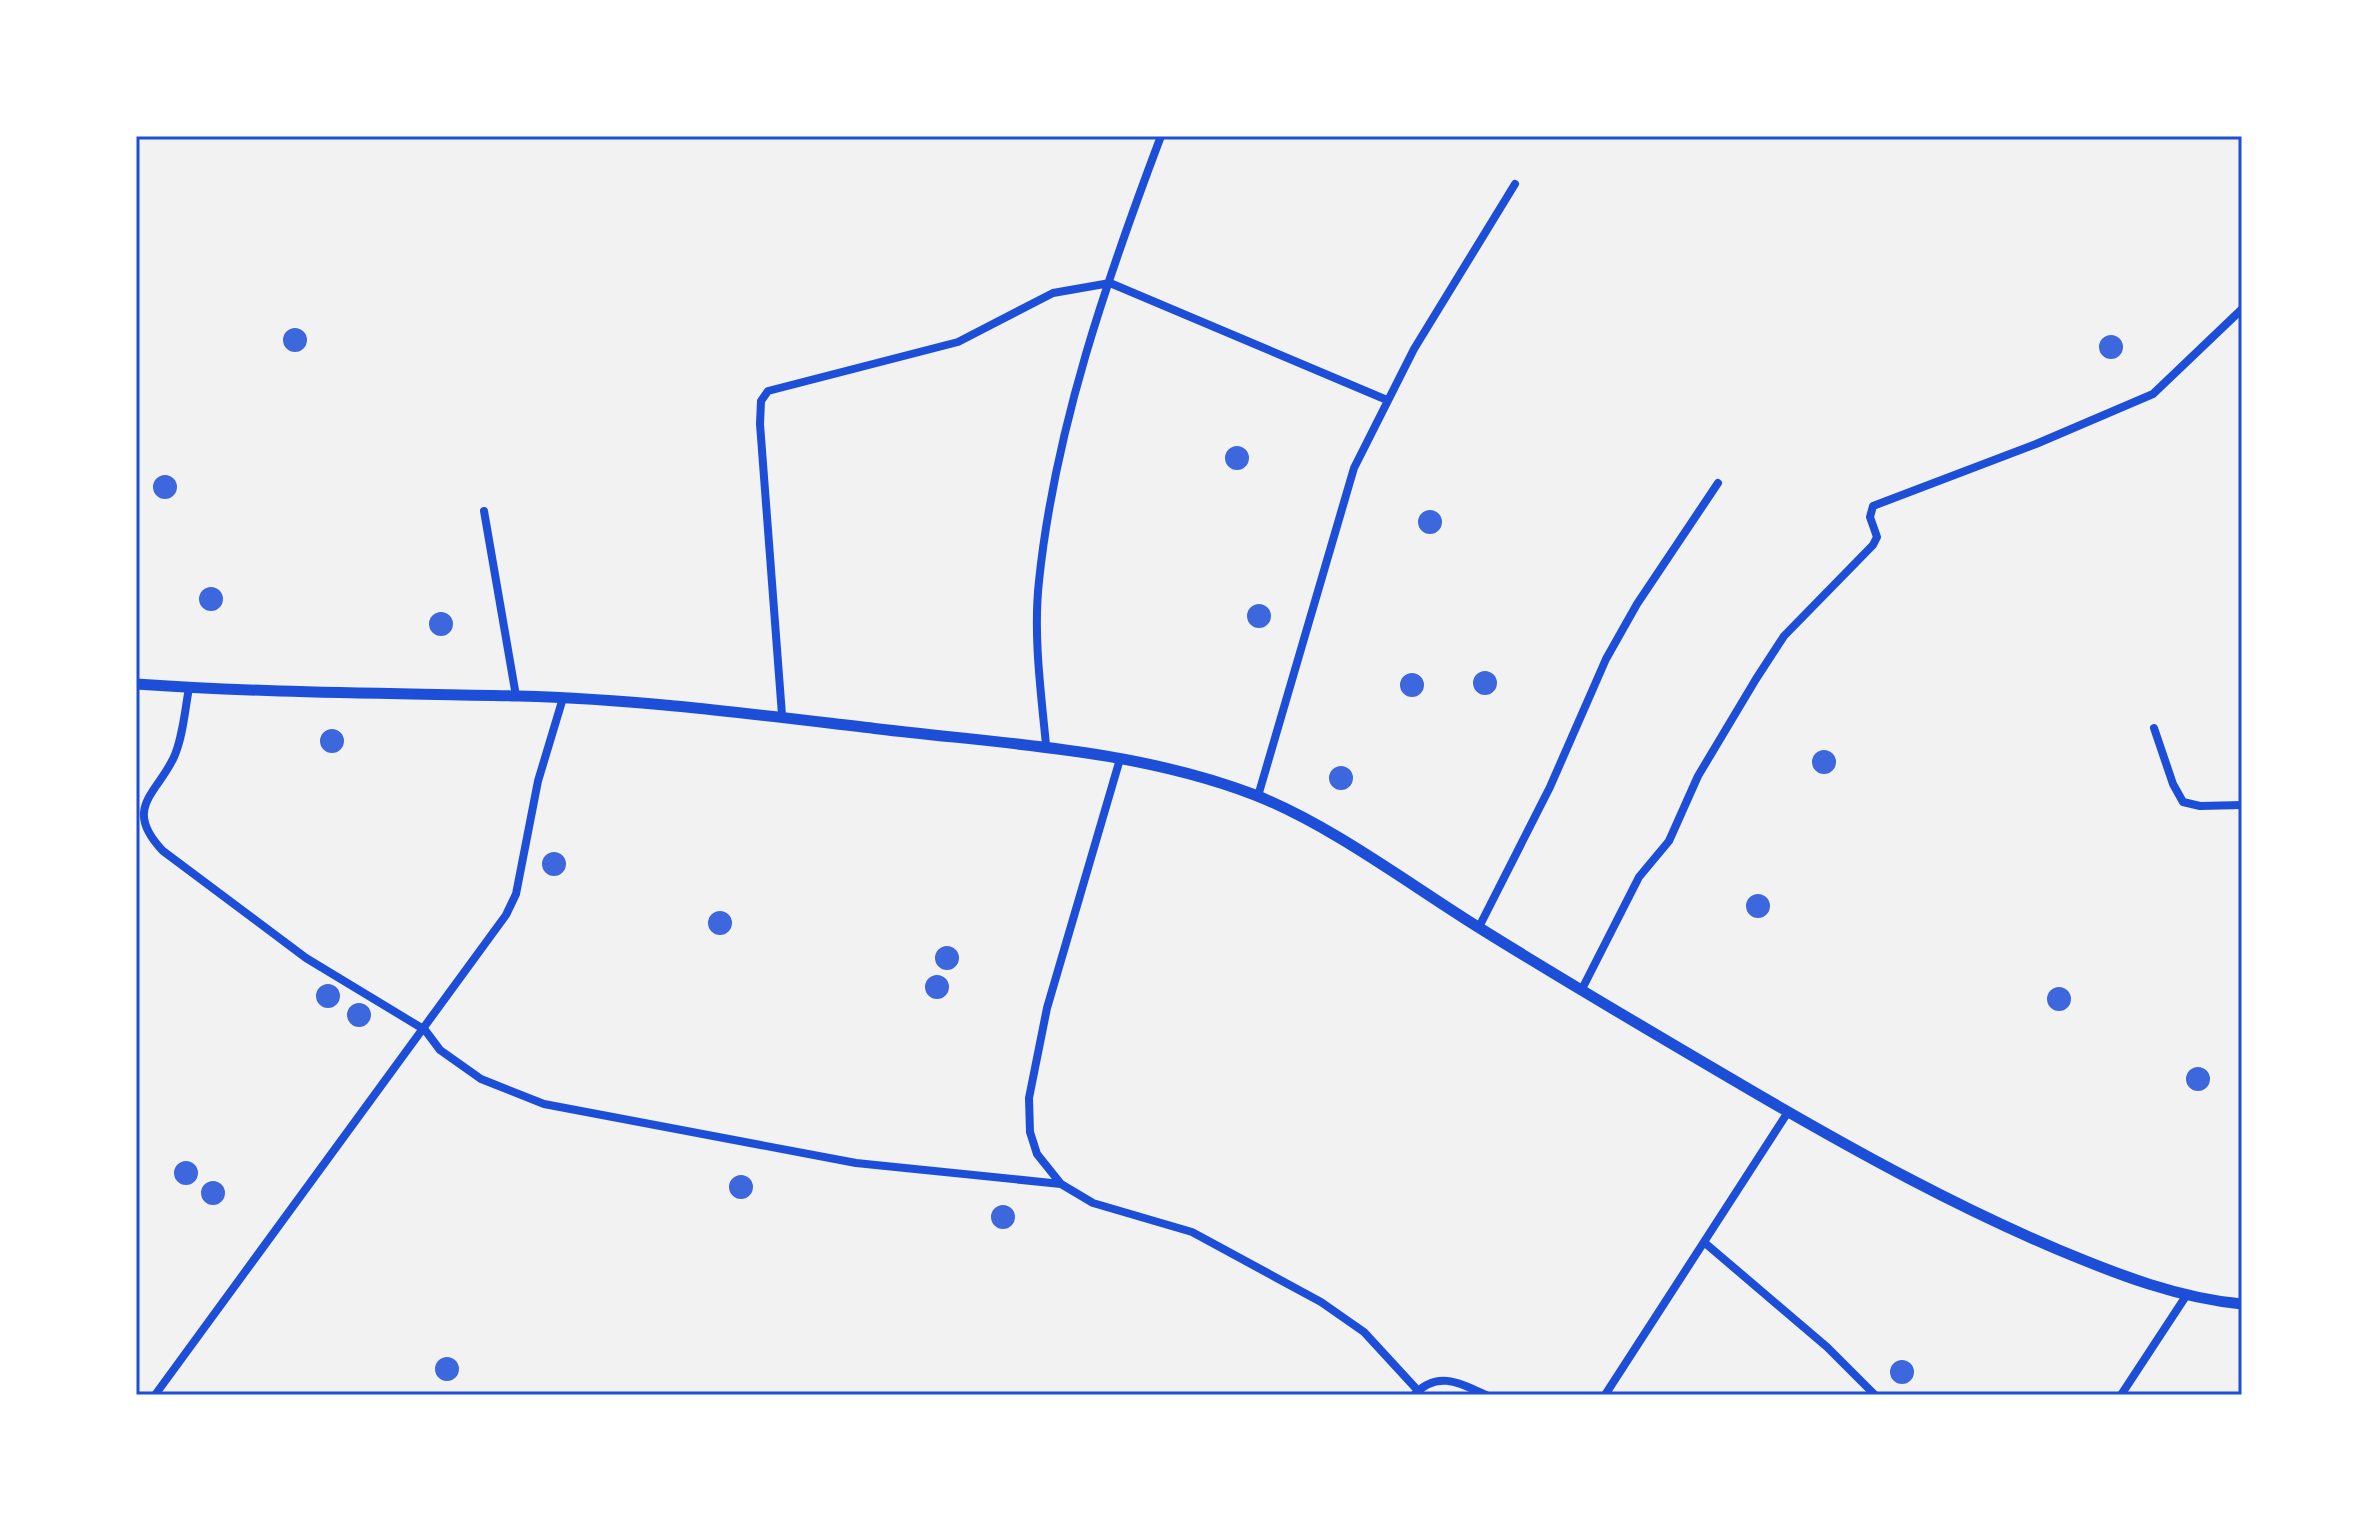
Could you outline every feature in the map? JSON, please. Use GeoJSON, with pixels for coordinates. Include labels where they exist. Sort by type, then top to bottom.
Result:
{"type":"FeatureCollection","features":[{"type":"Feature","properties":{"kind":"street"},"geometry":{"type":"LineString","coordinates":[[1046,745],[1039,664],[1038,583],[1064,432],[1110,283],[1161,136]]}},
{"type":"Feature","properties":{"kind":"street"},"geometry":{"type":"LineString","coordinates":[[1258,796],[1354,468],[1387,400],[1515,184]]}},
{"type":"Feature","properties":{"kind":"street"},"geometry":{"type":"LineString","coordinates":[[782,715],[760,424],[761,401],[768,391],[958,342],[1053,293],[1110,283],[1387,400]]}},
{"type":"Feature","properties":{"kind":"street"},"geometry":{"type":"LineString","coordinates":[[1581,991],[1639,877],[1669,841],[1698,776],[1784,636],[1873,545],[1877,537],[1870,517],[1873,506],[2036,444],[2153,394],[2242,309]]}},
{"type":"Feature","properties":{"kind":"street"},"geometry":{"type":"LineString","coordinates":[[1479,927],[1550,787],[1606,659],[1637,604],[1718,483]]}},
{"type":"Feature","properties":{"kind":"street"},"geometry":{"type":"LineString","coordinates":[[484,511],[516,696]]}},
{"type":"Feature","properties":{"kind":"street"},"geometry":{"type":"LineString","coordinates":[[136,684],[350,695],[563,698],[782,715],[876,729],[1046,745],[1120,759],[1258,796],[1350,845],[1581,991],[1788,1112],[1977,1215],[2109,1271],[2186,1296],[2242,1304]]}},
{"type":"Feature","properties":{"kind":"street"},"geometry":{"type":"LineString","coordinates":[[189,688],[174,756],[147,795],[145,824],[149,837],[163,851],[306,958],[425,1030],[440,1050],[481,1079],[544,1104],[856,1163],[1061,1184]]}},
{"type":"Feature","properties":{"kind":"street"},"geometry":{"type":"LineString","coordinates":[[155,1395],[425,1030],[506,915],[516,894],[538,781],[563,698]]}},
{"type":"Feature","properties":{"kind":"street"},"geometry":{"type":"LineString","coordinates":[[2154,728],[2173,784],[2183,802],[2200,806],[2242,805]]}},
{"type":"Feature","properties":{"kind":"street"},"geometry":{"type":"LineString","coordinates":[[1120,759],[1047,1008],[1029,1098],[1030,1132],[1037,1154],[1061,1184],[1093,1203],[1192,1232],[1321,1302],[1364,1332],[1418,1393],[1443,1379],[1486,1395]]}},
{"type":"Feature","properties":{"kind":"street"},"geometry":{"type":"LineString","coordinates":[[1605,1395],[1788,1112]]}},
{"type":"Feature","properties":{"kind":"street"},"geometry":{"type":"LineString","coordinates":[[1705,1243],[1827,1347],[1875,1395]]}},
{"type":"Feature","properties":{"kind":"street"},"geometry":{"type":"LineString","coordinates":[[2121,1395],[2186,1296]]}},
{"type":"Feature","properties":{"kind":"building"},"geometry":{"type":"Polygon","coordinates":[[[295,328],[306,335],[307,340],[300,351],[295,352],[284,345],[283,340],[290,329],[295,328]]]}},
{"type":"Feature","properties":{"kind":"building"},"geometry":{"type":"Polygon","coordinates":[[[2111,335],[2122,342],[2123,347],[2116,358],[2111,359],[2100,352],[2099,347],[2106,336],[2111,335]]]}},
{"type":"Feature","properties":{"kind":"building"},"geometry":{"type":"Polygon","coordinates":[[[1237,446],[1248,453],[1249,458],[1242,469],[1237,470],[1226,463],[1225,458],[1232,447],[1237,446]]]}},
{"type":"Feature","properties":{"kind":"building"},"geometry":{"type":"Polygon","coordinates":[[[165,475],[176,482],[177,487],[170,498],[165,499],[154,492],[153,487],[160,476],[165,475]]]}},
{"type":"Feature","properties":{"kind":"building"},"geometry":{"type":"Polygon","coordinates":[[[1430,510],[1441,517],[1442,522],[1435,533],[1430,534],[1419,527],[1418,522],[1425,511],[1430,510]]]}},
{"type":"Feature","properties":{"kind":"building"},"geometry":{"type":"Polygon","coordinates":[[[211,587],[222,594],[223,599],[216,610],[211,611],[200,604],[199,599],[206,588],[211,587]]]}},
{"type":"Feature","properties":{"kind":"building"},"geometry":{"type":"Polygon","coordinates":[[[1259,604],[1270,611],[1271,616],[1264,627],[1259,628],[1248,621],[1247,616],[1254,605],[1259,604]]]}},
{"type":"Feature","properties":{"kind":"building"},"geometry":{"type":"Polygon","coordinates":[[[441,612],[452,619],[453,624],[446,635],[441,636],[430,629],[429,624],[436,613],[441,612]]]}},
{"type":"Feature","properties":{"kind":"building"},"geometry":{"type":"Polygon","coordinates":[[[1485,671],[1496,678],[1497,683],[1490,694],[1485,695],[1474,688],[1473,683],[1480,672],[1485,671]]]}},
{"type":"Feature","properties":{"kind":"building"},"geometry":{"type":"Polygon","coordinates":[[[1412,673],[1423,680],[1424,685],[1417,696],[1412,697],[1401,690],[1400,685],[1407,674],[1412,673]]]}},
{"type":"Feature","properties":{"kind":"building"},"geometry":{"type":"Polygon","coordinates":[[[332,729],[340,733],[344,741],[340,749],[332,753],[324,749],[320,741],[324,733],[332,729]]]}},
{"type":"Feature","properties":{"kind":"building"},"geometry":{"type":"Polygon","coordinates":[[[1824,750],[1835,757],[1836,762],[1829,773],[1824,774],[1813,767],[1812,762],[1819,751],[1824,750]]]}},
{"type":"Feature","properties":{"kind":"building"},"geometry":{"type":"Polygon","coordinates":[[[1341,766],[1352,773],[1353,778],[1346,789],[1341,790],[1330,783],[1329,778],[1336,767],[1341,766]]]}},
{"type":"Feature","properties":{"kind":"building"},"geometry":{"type":"Polygon","coordinates":[[[554,852],[565,859],[566,864],[559,875],[554,876],[543,869],[542,864],[549,853],[554,852]]]}},
{"type":"Feature","properties":{"kind":"building"},"geometry":{"type":"Polygon","coordinates":[[[1758,894],[1769,901],[1770,906],[1763,917],[1758,918],[1747,911],[1746,906],[1753,895],[1758,894]]]}},
{"type":"Feature","properties":{"kind":"building"},"geometry":{"type":"Polygon","coordinates":[[[720,911],[731,918],[732,923],[725,934],[720,935],[709,928],[708,923],[715,912],[720,911]]]}},
{"type":"Feature","properties":{"kind":"building"},"geometry":{"type":"Polygon","coordinates":[[[947,946],[958,953],[959,958],[952,969],[947,970],[936,963],[935,958],[942,947],[947,946]]]}},
{"type":"Feature","properties":{"kind":"building"},"geometry":{"type":"Polygon","coordinates":[[[937,975],[948,982],[949,987],[942,998],[937,999],[926,992],[925,987],[932,976],[937,975]]]}},
{"type":"Feature","properties":{"kind":"building"},"geometry":{"type":"Polygon","coordinates":[[[328,984],[339,991],[340,996],[333,1007],[328,1008],[317,1001],[316,996],[323,985],[328,984]]]}},
{"type":"Feature","properties":{"kind":"building"},"geometry":{"type":"Polygon","coordinates":[[[2059,987],[2070,994],[2071,999],[2064,1010],[2059,1011],[2048,1004],[2047,999],[2054,988],[2059,987]]]}},
{"type":"Feature","properties":{"kind":"building"},"geometry":{"type":"Polygon","coordinates":[[[359,1003],[370,1010],[371,1015],[364,1026],[359,1027],[348,1020],[347,1015],[354,1004],[359,1003]]]}},
{"type":"Feature","properties":{"kind":"building"},"geometry":{"type":"Polygon","coordinates":[[[2198,1067],[2209,1074],[2210,1079],[2203,1090],[2198,1091],[2187,1084],[2186,1079],[2193,1068],[2198,1067]]]}},
{"type":"Feature","properties":{"kind":"building"},"geometry":{"type":"Polygon","coordinates":[[[186,1161],[197,1168],[198,1173],[191,1184],[186,1185],[175,1178],[174,1173],[181,1162],[186,1161]]]}},
{"type":"Feature","properties":{"kind":"building"},"geometry":{"type":"Polygon","coordinates":[[[741,1175],[752,1182],[753,1187],[746,1198],[741,1199],[730,1192],[729,1187],[736,1176],[741,1175]]]}},
{"type":"Feature","properties":{"kind":"building"},"geometry":{"type":"Polygon","coordinates":[[[213,1181],[224,1188],[225,1193],[218,1204],[213,1205],[202,1198],[201,1193],[208,1182],[213,1181]]]}},
{"type":"Feature","properties":{"kind":"building"},"geometry":{"type":"Polygon","coordinates":[[[1003,1205],[1014,1212],[1015,1217],[1008,1228],[1003,1229],[992,1222],[991,1217],[998,1206],[1003,1205]]]}},
{"type":"Feature","properties":{"kind":"building"},"geometry":{"type":"Polygon","coordinates":[[[447,1357],[458,1364],[459,1369],[452,1380],[447,1381],[436,1374],[435,1369],[442,1358],[447,1357]]]}},
{"type":"Feature","properties":{"kind":"building"},"geometry":{"type":"Polygon","coordinates":[[[1902,1360],[1913,1367],[1914,1372],[1907,1383],[1902,1384],[1891,1377],[1890,1372],[1897,1361],[1902,1360]]]}}]}
